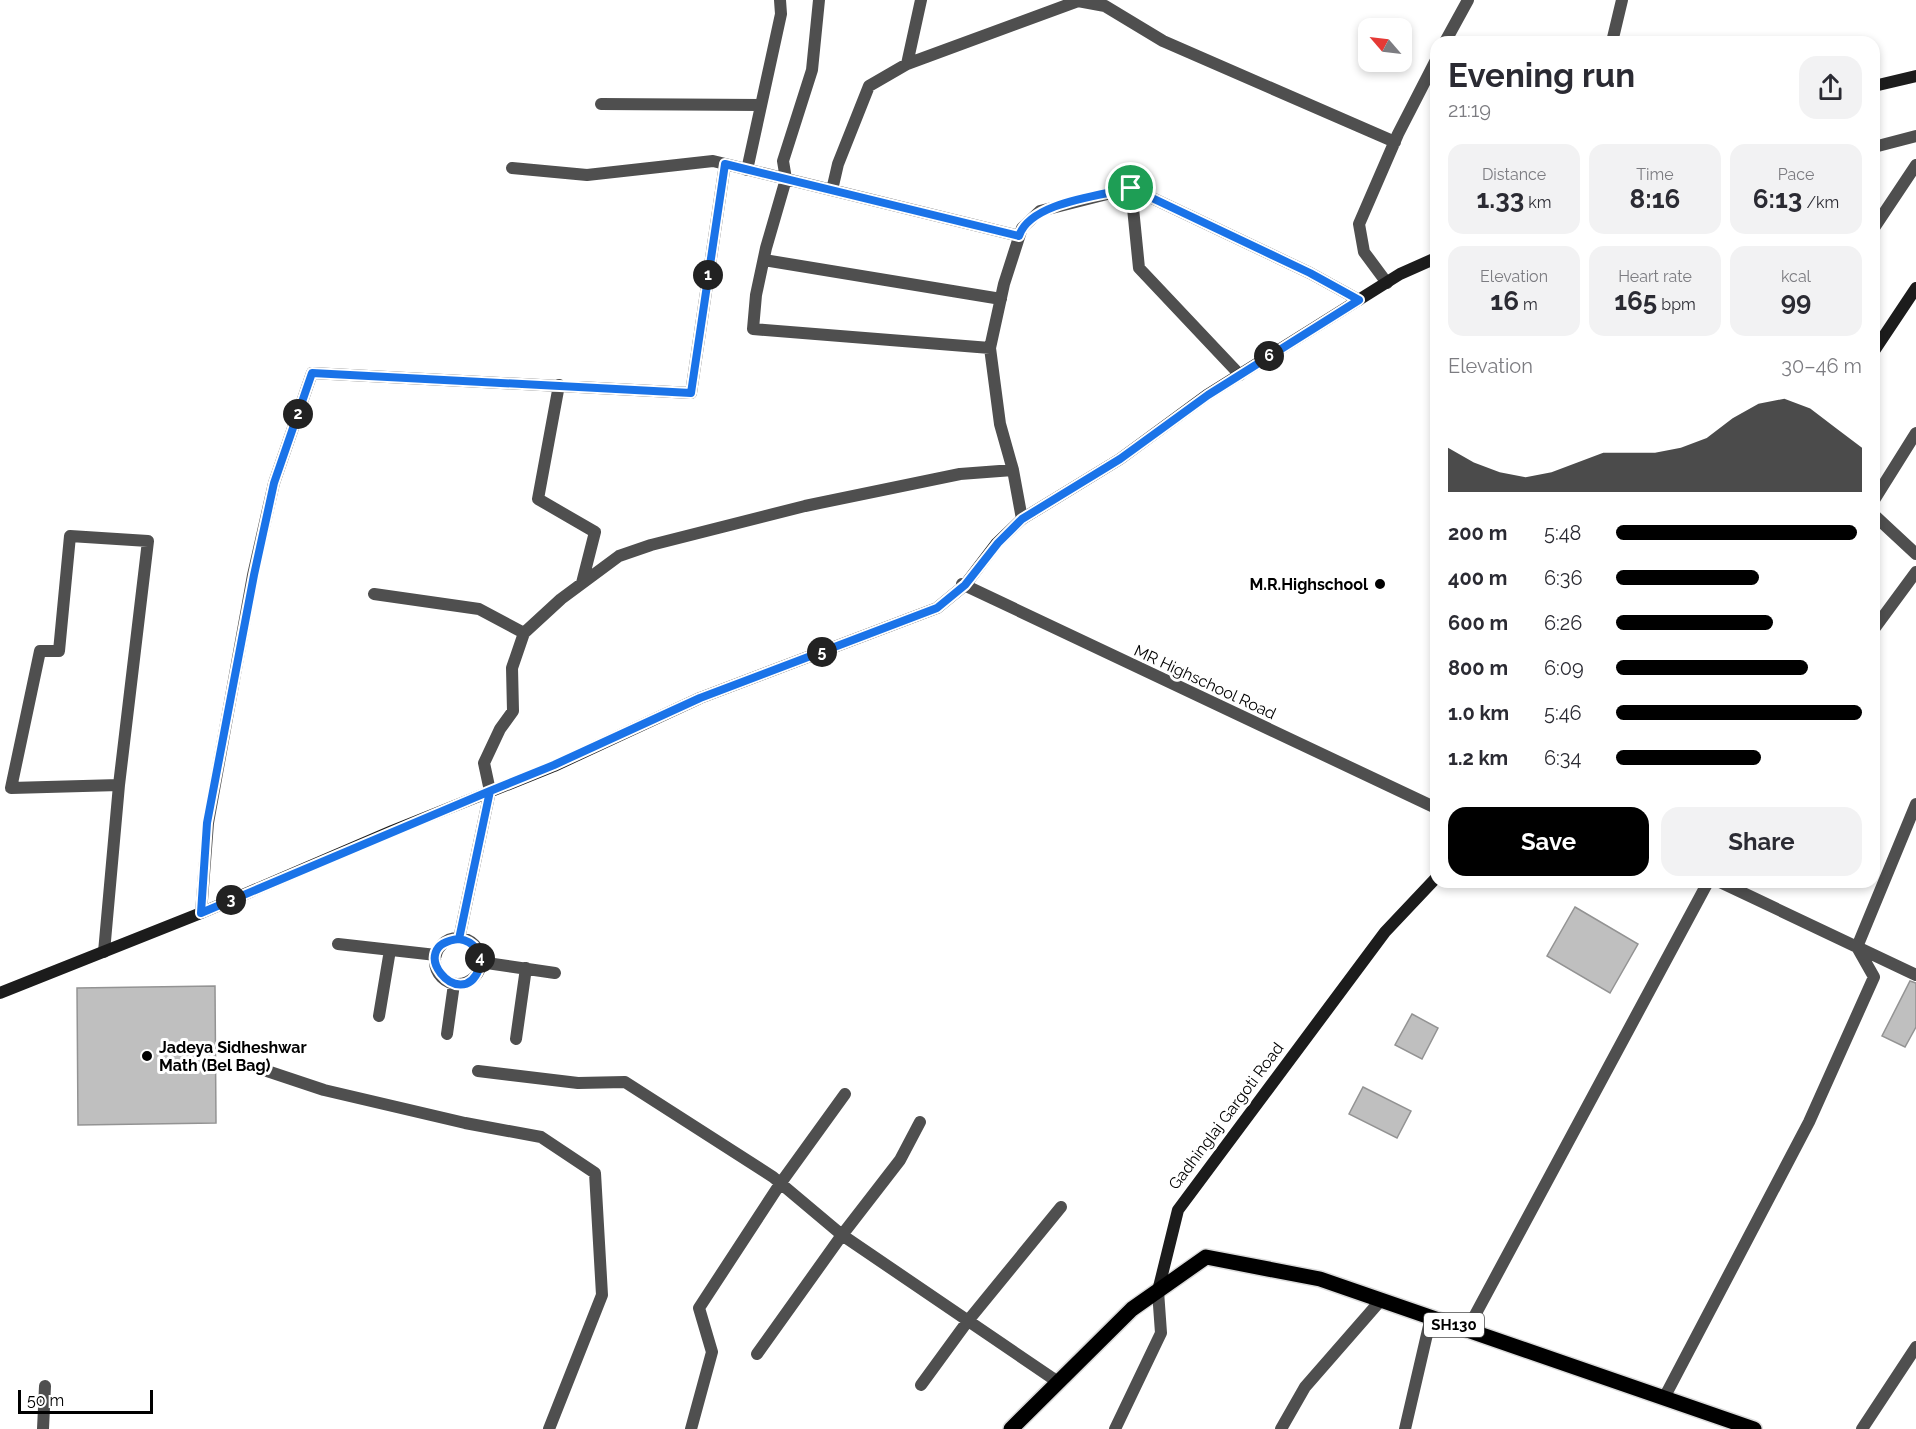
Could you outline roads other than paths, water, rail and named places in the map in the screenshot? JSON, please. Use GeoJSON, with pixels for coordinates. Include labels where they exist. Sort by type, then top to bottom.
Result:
{"type":"FeatureCollection","features":[{"type":"Feature","properties":{"kind":"main road","name":"SH130"},"geometry":{"type":"LineString","coordinates":[[1011,1429],[1132,1309],[1206,1257],[1320,1279],[1754,1429]]}},
{"type":"Feature","properties":{"kind":"street"},"geometry":{"type":"LineString","coordinates":[[747,170],[781,14],[780,0]]}},
{"type":"Feature","properties":{"kind":"street"},"geometry":{"type":"LineString","coordinates":[[819,0],[812,70],[783,161],[786,179],[756,295],[753,329],[990,348]]}},
{"type":"Feature","properties":{"kind":"street"},"geometry":{"type":"LineString","coordinates":[[907,64],[921,0]]}},
{"type":"Feature","properties":{"kind":"street"},"geometry":{"type":"LineString","coordinates":[[1448,36],[1468,0]]}},
{"type":"Feature","properties":{"kind":"street"},"geometry":{"type":"LineString","coordinates":[[1613,36],[1622,0]]}},
{"type":"Feature","properties":{"kind":"street"},"geometry":{"type":"LineString","coordinates":[[832,190],[838,164],[869,86],[907,64],[1078,1],[1105,6],[1163,41],[1395,142]]}},
{"type":"Feature","properties":{"kind":"street"},"geometry":{"type":"LineString","coordinates":[[1387,283],[1364,252],[1359,224],[1395,142],[1430,72]]}},
{"type":"Feature","properties":{"kind":"street"},"geometry":{"type":"LineString","coordinates":[[1880,85],[1916,76]]}},
{"type":"Feature","properties":{"kind":"street"},"geometry":{"type":"LineString","coordinates":[[601,104],[761,105]]}},
{"type":"Feature","properties":{"kind":"street"},"geometry":{"type":"LineString","coordinates":[[1880,145],[1916,136]]}},
{"type":"Feature","properties":{"kind":"street"},"geometry":{"type":"LineString","coordinates":[[512,168],[587,175],[713,161],[1019,236]]}},
{"type":"Feature","properties":{"kind":"street"},"geometry":{"type":"LineString","coordinates":[[201,913],[207,823],[254,575],[274,483],[312,373],[691,393],[725,164]]}},
{"type":"Feature","properties":{"kind":"street"},"geometry":{"type":"LineString","coordinates":[[1880,219],[1916,165]]}},
{"type":"Feature","properties":{"kind":"street"},"geometry":{"type":"LineString","coordinates":[[1022,519],[1013,470],[1000,424],[990,348],[1001,298],[1019,236],[1022,228],[1040,211],[1131,188],[1310,273],[1359,300]]}},
{"type":"Feature","properties":{"kind":"street"},"geometry":{"type":"LineString","coordinates":[[1131,188],[1139,268],[1240,375]]}},
{"type":"Feature","properties":{"kind":"street"},"geometry":{"type":"LineString","coordinates":[[764,260],[1001,298]]}},
{"type":"Feature","properties":{"kind":"street"},"geometry":{"type":"LineString","coordinates":[[0,993],[201,913],[554,765],[700,698],[937,608],[964,584],[998,543],[1022,519],[1120,459],[1240,375],[1387,283],[1430,261]]}},
{"type":"Feature","properties":{"kind":"street"},"geometry":{"type":"LineString","coordinates":[[1880,342],[1916,288]]}},
{"type":"Feature","properties":{"kind":"street"},"geometry":{"type":"LineString","coordinates":[[559,385],[538,499],[595,532],[582,583]]}},
{"type":"Feature","properties":{"kind":"street"},"geometry":{"type":"LineString","coordinates":[[1880,490],[1916,433]]}},
{"type":"Feature","properties":{"kind":"street"},"geometry":{"type":"LineString","coordinates":[[459,939],[490,791],[484,762],[500,729],[513,711],[512,668],[524,633],[582,583],[619,556],[651,546],[805,506],[960,474],[1013,470]]}},
{"type":"Feature","properties":{"kind":"street"},"geometry":{"type":"LineString","coordinates":[[1880,521],[1916,554]]}},
{"type":"Feature","properties":{"kind":"street"},"geometry":{"type":"LineString","coordinates":[[104,952],[119,785],[148,542],[70,537],[59,651],[40,651],[11,788],[119,785]]}},
{"type":"Feature","properties":{"kind":"street"},"geometry":{"type":"LineString","coordinates":[[1880,621],[1916,572]]}},
{"type":"Feature","properties":{"kind":"street","name":"MR Highschool Road"},"geometry":{"type":"LineString","coordinates":[[964,584],[1430,805]]}},
{"type":"Feature","properties":{"kind":"street"},"geometry":{"type":"LineString","coordinates":[[374,594],[478,609],[524,633]]}},
{"type":"Feature","properties":{"kind":"street"},"geometry":{"type":"LineString","coordinates":[[1857,947],[1916,804]]}},
{"type":"Feature","properties":{"kind":"street","name":"Gadhinglaj Gargoti Road"},"geometry":{"type":"LineString","coordinates":[[1158,1291],[1178,1210],[1385,932],[1430,884]]}},
{"type":"Feature","properties":{"kind":"street"},"geometry":{"type":"LineString","coordinates":[[1467,1330],[1705,888]]}},
{"type":"Feature","properties":{"kind":"street"},"geometry":{"type":"LineString","coordinates":[[1733,888],[1916,975]]}},
{"type":"Feature","properties":{"kind":"street"},"geometry":{"type":"LineString","coordinates":[[459,939],[466,940],[477,949],[479,970],[469,981],[454,984],[441,976],[437,970],[436,955],[444,943],[459,939]]}},
{"type":"Feature","properties":{"kind":"street"},"geometry":{"type":"LineString","coordinates":[[338,944],[436,955]]}},
{"type":"Feature","properties":{"kind":"street"},"geometry":{"type":"LineString","coordinates":[[1664,1398],[1809,1122],[1874,977],[1857,947]]}},
{"type":"Feature","properties":{"kind":"street"},"geometry":{"type":"LineString","coordinates":[[379,1016],[390,950]]}},
{"type":"Feature","properties":{"kind":"street"},"geometry":{"type":"LineString","coordinates":[[480,962],[555,973]]}},
{"type":"Feature","properties":{"kind":"street"},"geometry":{"type":"LineString","coordinates":[[516,1039],[526,968]]}},
{"type":"Feature","properties":{"kind":"street"},"geometry":{"type":"LineString","coordinates":[[447,1034],[454,984]]}},
{"type":"Feature","properties":{"kind":"street"},"geometry":{"type":"LineString","coordinates":[[258,1068],[324,1090],[465,1123],[542,1137],[595,1173],[602,1295],[549,1429]]}},
{"type":"Feature","properties":{"kind":"street"},"geometry":{"type":"LineString","coordinates":[[478,1071],[578,1083],[625,1082],[780,1184],[842,1235],[1058,1382]]}},
{"type":"Feature","properties":{"kind":"street"},"geometry":{"type":"LineString","coordinates":[[691,1429],[712,1352],[699,1308],[780,1184],[845,1094]]}},
{"type":"Feature","properties":{"kind":"street"},"geometry":{"type":"LineString","coordinates":[[758,1354],[842,1235],[900,1160],[920,1122]]}},
{"type":"Feature","properties":{"kind":"street"},"geometry":{"type":"LineString","coordinates":[[921,1385],[967,1322],[1061,1207]]}},
{"type":"Feature","properties":{"kind":"street"},"geometry":{"type":"LineString","coordinates":[[1115,1429],[1161,1333],[1158,1291]]}},
{"type":"Feature","properties":{"kind":"street"},"geometry":{"type":"LineString","coordinates":[[1281,1429],[1305,1387],[1381,1300]]}},
{"type":"Feature","properties":{"kind":"street"},"geometry":{"type":"LineString","coordinates":[[1405,1429],[1431,1317]]}},
{"type":"Feature","properties":{"kind":"street"},"geometry":{"type":"LineString","coordinates":[[1862,1429],[1916,1347]]}},
{"type":"Feature","properties":{"kind":"street"},"geometry":{"type":"LineString","coordinates":[[43,1429],[45,1386]]}},
{"type":"Feature","properties":{"kind":"place","name":"M.R.Highschool"},"geometry":{"type":"Point","coordinates":[1380,584]}},
{"type":"Feature","properties":{"kind":"place","name":"Jadeya Sidheshwar Math (Bel Bag)"},"geometry":{"type":"Point","coordinates":[147,1056]}}]}
